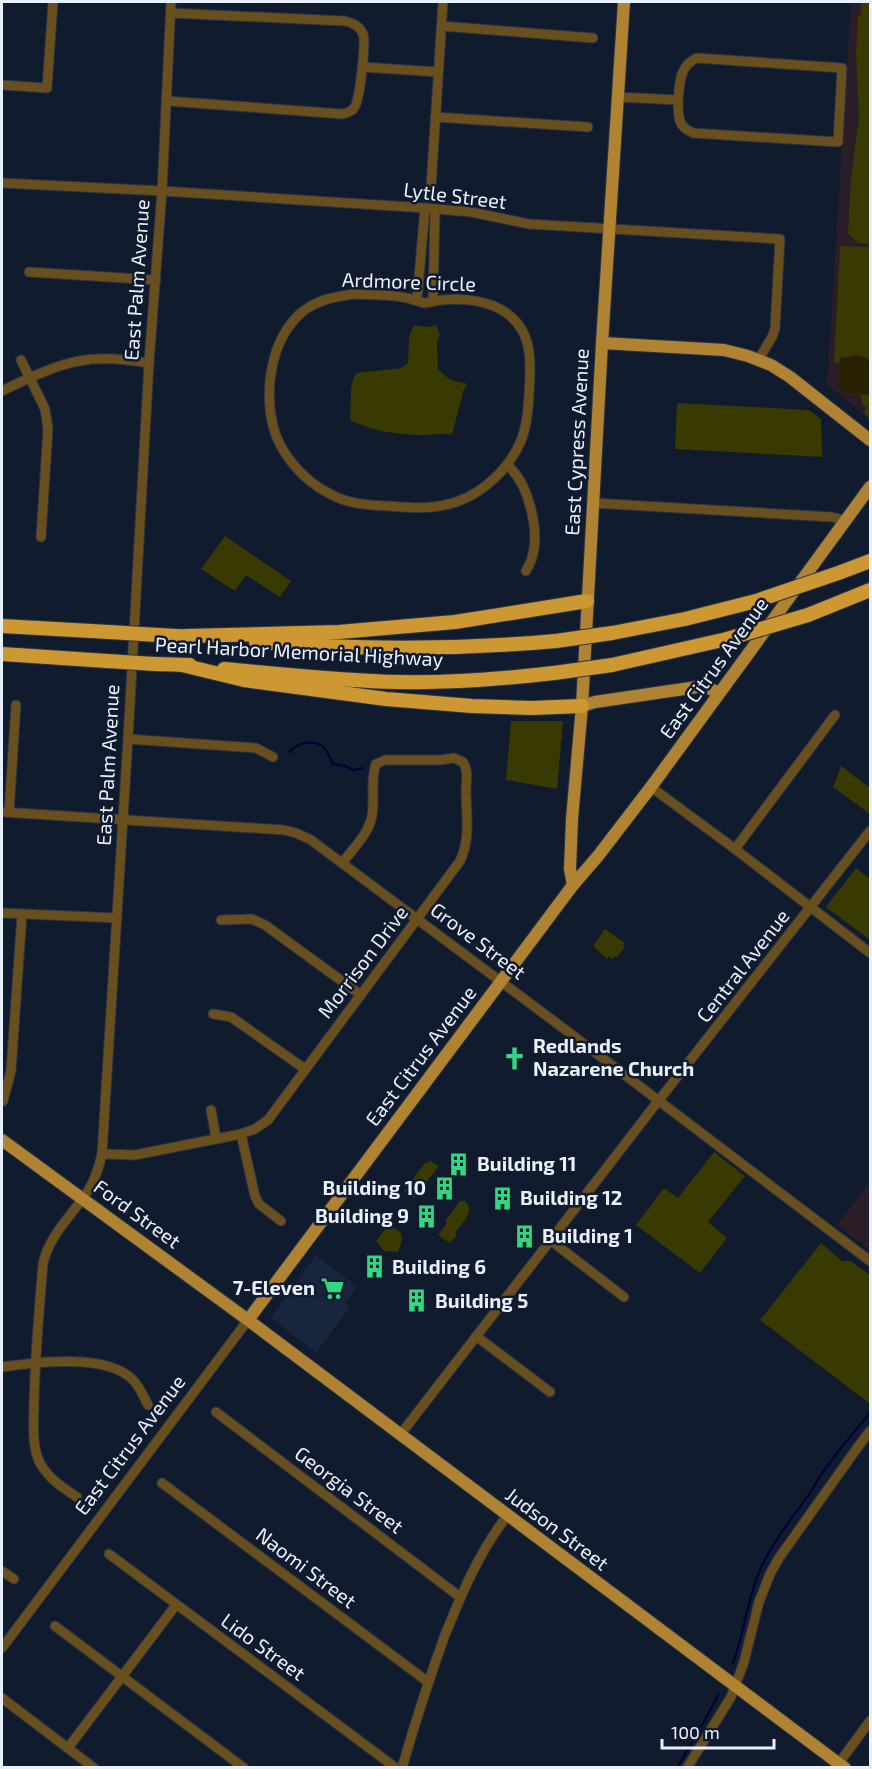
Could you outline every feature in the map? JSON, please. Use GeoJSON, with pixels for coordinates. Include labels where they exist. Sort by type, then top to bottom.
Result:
{"type":"FeatureCollection","features":[{"type":"Feature","properties":{"kind":"highway","name":"Pearl Harbor Memorial Highway"},"geometry":{"type":"LineString","coordinates":[[2,626],[186,636],[329,647],[405,649],[498,646],[612,633],[685,619],[756,601],[870,561]]}},
{"type":"Feature","properties":{"kind":"highway","name":"Pearl Harbor Memorial Highway"},"geometry":{"type":"LineString","coordinates":[[2,654],[397,682],[486,680],[612,665],[728,639],[808,615],[870,590]]}},
{"type":"Feature","properties":{"kind":"highway"},"geometry":{"type":"LineString","coordinates":[[186,636],[339,632],[455,622],[587,601]]}},
{"type":"Feature","properties":{"kind":"highway"},"geometry":{"type":"LineString","coordinates":[[182,665],[244,680],[386,699],[472,706],[531,708],[582,706]]}},
{"type":"Feature","properties":{"kind":"main road","name":"East Cypress Avenue"},"geometry":{"type":"LineString","coordinates":[[573,885],[570,869],[571,836],[582,706],[624,2]]}},
{"type":"Feature","properties":{"kind":"main road"},"geometry":{"type":"LineString","coordinates":[[602,342],[724,350],[759,359],[790,377],[870,440]]}},
{"type":"Feature","properties":{"kind":"main road","name":"East Citrus Avenue"},"geometry":{"type":"LineString","coordinates":[[248,1320],[573,885],[651,787],[870,487]]}},
{"type":"Feature","properties":{"kind":"main road"},"geometry":{"type":"LineString","coordinates":[[582,706],[595,702],[704,686],[719,693]]}},
{"type":"Feature","properties":{"kind":"main road","name":"Ford Street"},"geometry":{"type":"LineString","coordinates":[[2,1140],[248,1320]]}},
{"type":"Feature","properties":{"kind":"main road","name":"Judson Street"},"geometry":{"type":"LineString","coordinates":[[248,1320],[842,1765]]}},
{"type":"Feature","properties":{"kind":"street"},"geometry":{"type":"LineString","coordinates":[[2,85],[47,88],[53,2]]}},
{"type":"Feature","properties":{"kind":"street","name":"East Palm Avenue"},"geometry":{"type":"LineString","coordinates":[[77,1497],[54,1481],[39,1460],[34,1429],[35,1362],[45,1253],[50,1242],[95,1178],[102,1154],[149,363],[162,191],[171,2]]}},
{"type":"Feature","properties":{"kind":"street"},"geometry":{"type":"LineString","coordinates":[[431,187],[443,2]]}},
{"type":"Feature","properties":{"kind":"street"},"geometry":{"type":"LineString","coordinates":[[167,101],[349,113],[357,105],[364,36],[359,27],[345,21],[171,13]]}},
{"type":"Feature","properties":{"kind":"street"},"geometry":{"type":"LineString","coordinates":[[442,26],[593,38]]}},
{"type":"Feature","properties":{"kind":"street"},"geometry":{"type":"LineString","coordinates":[[696,58],[842,68],[838,142],[693,133],[683,127],[679,121],[678,100],[680,76],[687,63],[696,58]]}},
{"type":"Feature","properties":{"kind":"street"},"geometry":{"type":"LineString","coordinates":[[362,67],[438,72]]}},
{"type":"Feature","properties":{"kind":"street"},"geometry":{"type":"LineString","coordinates":[[618,97],[678,100]]}},
{"type":"Feature","properties":{"kind":"street"},"geometry":{"type":"LineString","coordinates":[[435,117],[588,127]]}},
{"type":"Feature","properties":{"kind":"street","name":"Lytle Street"},"geometry":{"type":"LineString","coordinates":[[2,183],[430,209],[471,212],[529,225],[780,239],[775,328],[759,359]]}},
{"type":"Feature","properties":{"kind":"street"},"geometry":{"type":"LineString","coordinates":[[417,300],[430,209]]}},
{"type":"Feature","properties":{"kind":"street"},"geometry":{"type":"LineString","coordinates":[[430,209],[433,301]]}},
{"type":"Feature","properties":{"kind":"street"},"geometry":{"type":"LineString","coordinates":[[29,272],[156,280]]}},
{"type":"Feature","properties":{"kind":"street","name":"Ardmore Circle"},"geometry":{"type":"LineString","coordinates":[[353,294],[406,297],[417,300],[425,303],[442,300],[475,301],[496,307],[514,321],[525,336],[531,363],[527,419],[520,442],[507,465],[483,488],[461,500],[436,507],[411,508],[359,504],[333,496],[298,470],[283,448],[273,427],[270,380],[278,346],[290,325],[302,312],[316,303],[331,298],[353,294]]}},
{"type":"Feature","properties":{"kind":"street"},"geometry":{"type":"LineString","coordinates":[[2,391],[30,377],[78,361],[109,358],[149,363]]}},
{"type":"Feature","properties":{"kind":"street"},"geometry":{"type":"LineString","coordinates":[[21,360],[45,410],[48,429],[41,537]]}},
{"type":"Feature","properties":{"kind":"street"},"geometry":{"type":"LineString","coordinates":[[507,465],[524,489],[532,514],[534,540],[532,559],[525,571]]}},
{"type":"Feature","properties":{"kind":"street"},"geometry":{"type":"LineString","coordinates":[[593,503],[832,517],[847,521]]}},
{"type":"Feature","properties":{"kind":"street"},"geometry":{"type":"LineString","coordinates":[[5,812],[16,705]]}},
{"type":"Feature","properties":{"kind":"street"},"geometry":{"type":"LineString","coordinates":[[735,849],[835,715]]}},
{"type":"Feature","properties":{"kind":"street"},"geometry":{"type":"LineString","coordinates":[[128,739],[256,748],[273,757]]}},
{"type":"Feature","properties":{"kind":"street","name":"Morrison Drive"},"geometry":{"type":"LineString","coordinates":[[102,1154],[135,1155],[241,1134],[255,1129],[268,1120],[460,861],[468,832],[466,790],[468,772],[464,762],[454,758],[385,760],[376,764],[373,814],[370,824],[342,863]]}},
{"type":"Feature","properties":{"kind":"street"},"geometry":{"type":"LineString","coordinates":[[651,787],[870,954]]}},
{"type":"Feature","properties":{"kind":"street","name":"Grove Street"},"geometry":{"type":"LineString","coordinates":[[5,812],[284,830],[311,840],[870,1261]]}},
{"type":"Feature","properties":{"kind":"street","name":"Central Avenue"},"geometry":{"type":"LineString","coordinates":[[400,1435],[870,831]]}},
{"type":"Feature","properties":{"kind":"street"},"geometry":{"type":"LineString","coordinates":[[2,913],[117,918]]}},
{"type":"Feature","properties":{"kind":"street"},"geometry":{"type":"LineString","coordinates":[[3,1101],[11,1071],[22,914]]}},
{"type":"Feature","properties":{"kind":"street"},"geometry":{"type":"LineString","coordinates":[[221,920],[252,919],[258,921],[361,995]]}},
{"type":"Feature","properties":{"kind":"street"},"geometry":{"type":"LineString","coordinates":[[213,1014],[231,1017],[306,1069]]}},
{"type":"Feature","properties":{"kind":"street"},"geometry":{"type":"LineString","coordinates":[[211,1110],[216,1138]]}},
{"type":"Feature","properties":{"kind":"street"},"geometry":{"type":"LineString","coordinates":[[241,1134],[255,1196],[259,1204],[281,1221]]}},
{"type":"Feature","properties":{"kind":"street"},"geometry":{"type":"LineString","coordinates":[[550,1240],[624,1298]]}},
{"type":"Feature","properties":{"kind":"street","name":"East Citrus Avenue"},"geometry":{"type":"LineString","coordinates":[[2,1648],[248,1320]]}},
{"type":"Feature","properties":{"kind":"street"},"geometry":{"type":"LineString","coordinates":[[476,1336],[550,1392]]}},
{"type":"Feature","properties":{"kind":"street"},"geometry":{"type":"LineString","coordinates":[[2,1367],[35,1362],[105,1365],[118,1369],[133,1380],[140,1388],[148,1405]]}},
{"type":"Feature","properties":{"kind":"street","name":"Georgia Street"},"geometry":{"type":"LineString","coordinates":[[216,1412],[460,1597]]}},
{"type":"Feature","properties":{"kind":"street"},"geometry":{"type":"LineString","coordinates":[[687,1767],[731,1696],[744,1662],[759,1602],[770,1574],[792,1538],[870,1431]]}},
{"type":"Feature","properties":{"kind":"street","name":"Naomi Street"},"geometry":{"type":"LineString","coordinates":[[162,1483],[428,1682]]}},
{"type":"Feature","properties":{"kind":"street"},"geometry":{"type":"LineString","coordinates":[[402,1767],[428,1682],[460,1597],[484,1548],[507,1516]]}},
{"type":"Feature","properties":{"kind":"street","name":"Lido Street"},"geometry":{"type":"LineString","coordinates":[[109,1554],[396,1767]]}},
{"type":"Feature","properties":{"kind":"street"},"geometry":{"type":"LineString","coordinates":[[2,1570],[14,1579]]}},
{"type":"Feature","properties":{"kind":"street"},"geometry":{"type":"LineString","coordinates":[[68,1748],[176,1605]]}},
{"type":"Feature","properties":{"kind":"street"},"geometry":{"type":"LineString","coordinates":[[55,1626],[244,1767]]}},
{"type":"Feature","properties":{"kind":"street"},"geometry":{"type":"LineString","coordinates":[[2,1698],[94,1767]]}},
{"type":"Feature","properties":{"kind":"street"},"geometry":{"type":"LineString","coordinates":[[842,1765],[870,1721]]}},
{"type":"Feature","properties":{"kind":"shaded area"},"geometry":{"type":"Polygon","coordinates":[[[851,2],[870,2],[870,419],[827,385],[851,2]]]}},
{"type":"Feature","properties":{"kind":"shaded area"},"geometry":{"type":"Polygon","coordinates":[[[861,2],[870,2],[870,244],[857,243],[848,233],[851,178],[859,117],[856,54],[861,2]]]}},
{"type":"Feature","properties":{"kind":"shaded area"},"geometry":{"type":"Polygon","coordinates":[[[840,246],[870,246],[870,419],[863,413],[867,408],[862,404],[861,395],[845,394],[839,386],[840,363],[834,362],[840,246]]]}},
{"type":"Feature","properties":{"kind":"shaded area"},"geometry":{"type":"Polygon","coordinates":[[[414,325],[427,327],[436,325],[440,335],[437,342],[438,370],[451,380],[467,384],[452,435],[392,433],[366,427],[350,420],[351,388],[354,377],[357,373],[401,368],[408,363],[409,337],[414,325]]]}},
{"type":"Feature","properties":{"kind":"shaded area"},"geometry":{"type":"Polygon","coordinates":[[[677,403],[809,410],[821,419],[822,457],[675,449],[677,403]]]}},
{"type":"Feature","properties":{"kind":"shaded area"},"geometry":{"type":"Polygon","coordinates":[[[225,536],[291,581],[280,597],[246,575],[235,591],[201,569],[225,536]]]}},
{"type":"Feature","properties":{"kind":"shaded area"},"geometry":{"type":"Polygon","coordinates":[[[511,721],[563,721],[557,789],[506,780],[511,721]]]}},
{"type":"Feature","properties":{"kind":"shaded area"},"geometry":{"type":"Polygon","coordinates":[[[841,766],[870,788],[870,814],[833,787],[841,766]]]}},
{"type":"Feature","properties":{"kind":"shaded area"},"geometry":{"type":"Polygon","coordinates":[[[856,868],[870,879],[870,940],[826,907],[856,868]]]}},
{"type":"Feature","properties":{"kind":"shaded area"},"geometry":{"type":"Polygon","coordinates":[[[605,929],[625,943],[623,945],[625,947],[617,957],[612,959],[609,956],[607,959],[593,946],[605,929]]]}},
{"type":"Feature","properties":{"kind":"shaded area"},"geometry":{"type":"Polygon","coordinates":[[[714,1152],[745,1176],[708,1222],[727,1238],[700,1273],[636,1225],[664,1188],[678,1198],[714,1152]]]}},
{"type":"Feature","properties":{"kind":"shaded area"},"geometry":{"type":"Polygon","coordinates":[[[430,1161],[439,1166],[414,1198],[404,1191],[424,1164],[430,1161]]]}},
{"type":"Feature","properties":{"kind":"shaded area"},"geometry":{"type":"Polygon","coordinates":[[[870,1182],[870,1250],[837,1225],[870,1182]]]}},
{"type":"Feature","properties":{"kind":"shaded area"},"geometry":{"type":"Polygon","coordinates":[[[460,1201],[465,1201],[468,1205],[469,1213],[450,1243],[438,1235],[460,1201]]]}},
{"type":"Feature","properties":{"kind":"shaded area"},"geometry":{"type":"Polygon","coordinates":[[[389,1224],[401,1233],[402,1240],[398,1252],[384,1251],[376,1241],[389,1224]]]}},
{"type":"Feature","properties":{"kind":"shaded area"},"geometry":{"type":"Polygon","coordinates":[[[821,1243],[842,1261],[851,1261],[870,1275],[870,1404],[760,1320],[821,1243]]]}},
{"type":"Feature","properties":{"kind":"shaded area"},"geometry":{"type":"Polygon","coordinates":[[[316,1255],[357,1287],[345,1303],[350,1307],[316,1353],[271,1318],[316,1255]]]}},
{"type":"Feature","properties":{"kind":"sand"},"geometry":{"type":"Polygon","coordinates":[[[858,355],[870,359],[870,395],[845,394],[839,386],[840,358],[858,355]]]}},
{"type":"Feature","properties":{"kind":"waterway"},"geometry":{"type":"LineString","coordinates":[[289,752],[302,744],[318,744],[326,750],[333,764],[353,770],[363,768]]}},
{"type":"Feature","properties":{"kind":"waterway"},"geometry":{"type":"LineString","coordinates":[[733,1663],[752,1593],[765,1560],[825,1469],[870,1413]]}},
{"type":"Feature","properties":{"kind":"waterway"},"geometry":{"type":"LineString","coordinates":[[677,1768],[718,1695]]}},
{"type":"Feature","properties":{"kind":"place","name":"Redlands Nazarene Church"},"geometry":{"type":"Point","coordinates":[515,1058]}},
{"type":"Feature","properties":{"kind":"place","name":"Building 11"},"geometry":{"type":"Point","coordinates":[459,1164]}},
{"type":"Feature","properties":{"kind":"place","name":"Building 10"},"geometry":{"type":"Point","coordinates":[444,1188]}},
{"type":"Feature","properties":{"kind":"place","name":"Building 12"},"geometry":{"type":"Point","coordinates":[502,1198]}},
{"type":"Feature","properties":{"kind":"place","name":"Building 9"},"geometry":{"type":"Point","coordinates":[427,1216]}},
{"type":"Feature","properties":{"kind":"place","name":"Building 1"},"geometry":{"type":"Point","coordinates":[524,1236]}},
{"type":"Feature","properties":{"kind":"place","name":"Building 6"},"geometry":{"type":"Point","coordinates":[374,1267]}},
{"type":"Feature","properties":{"kind":"place","name":"7-Eleven"},"geometry":{"type":"Point","coordinates":[333,1288]}},
{"type":"Feature","properties":{"kind":"place","name":"Building 5"},"geometry":{"type":"Point","coordinates":[417,1301]}}]}
